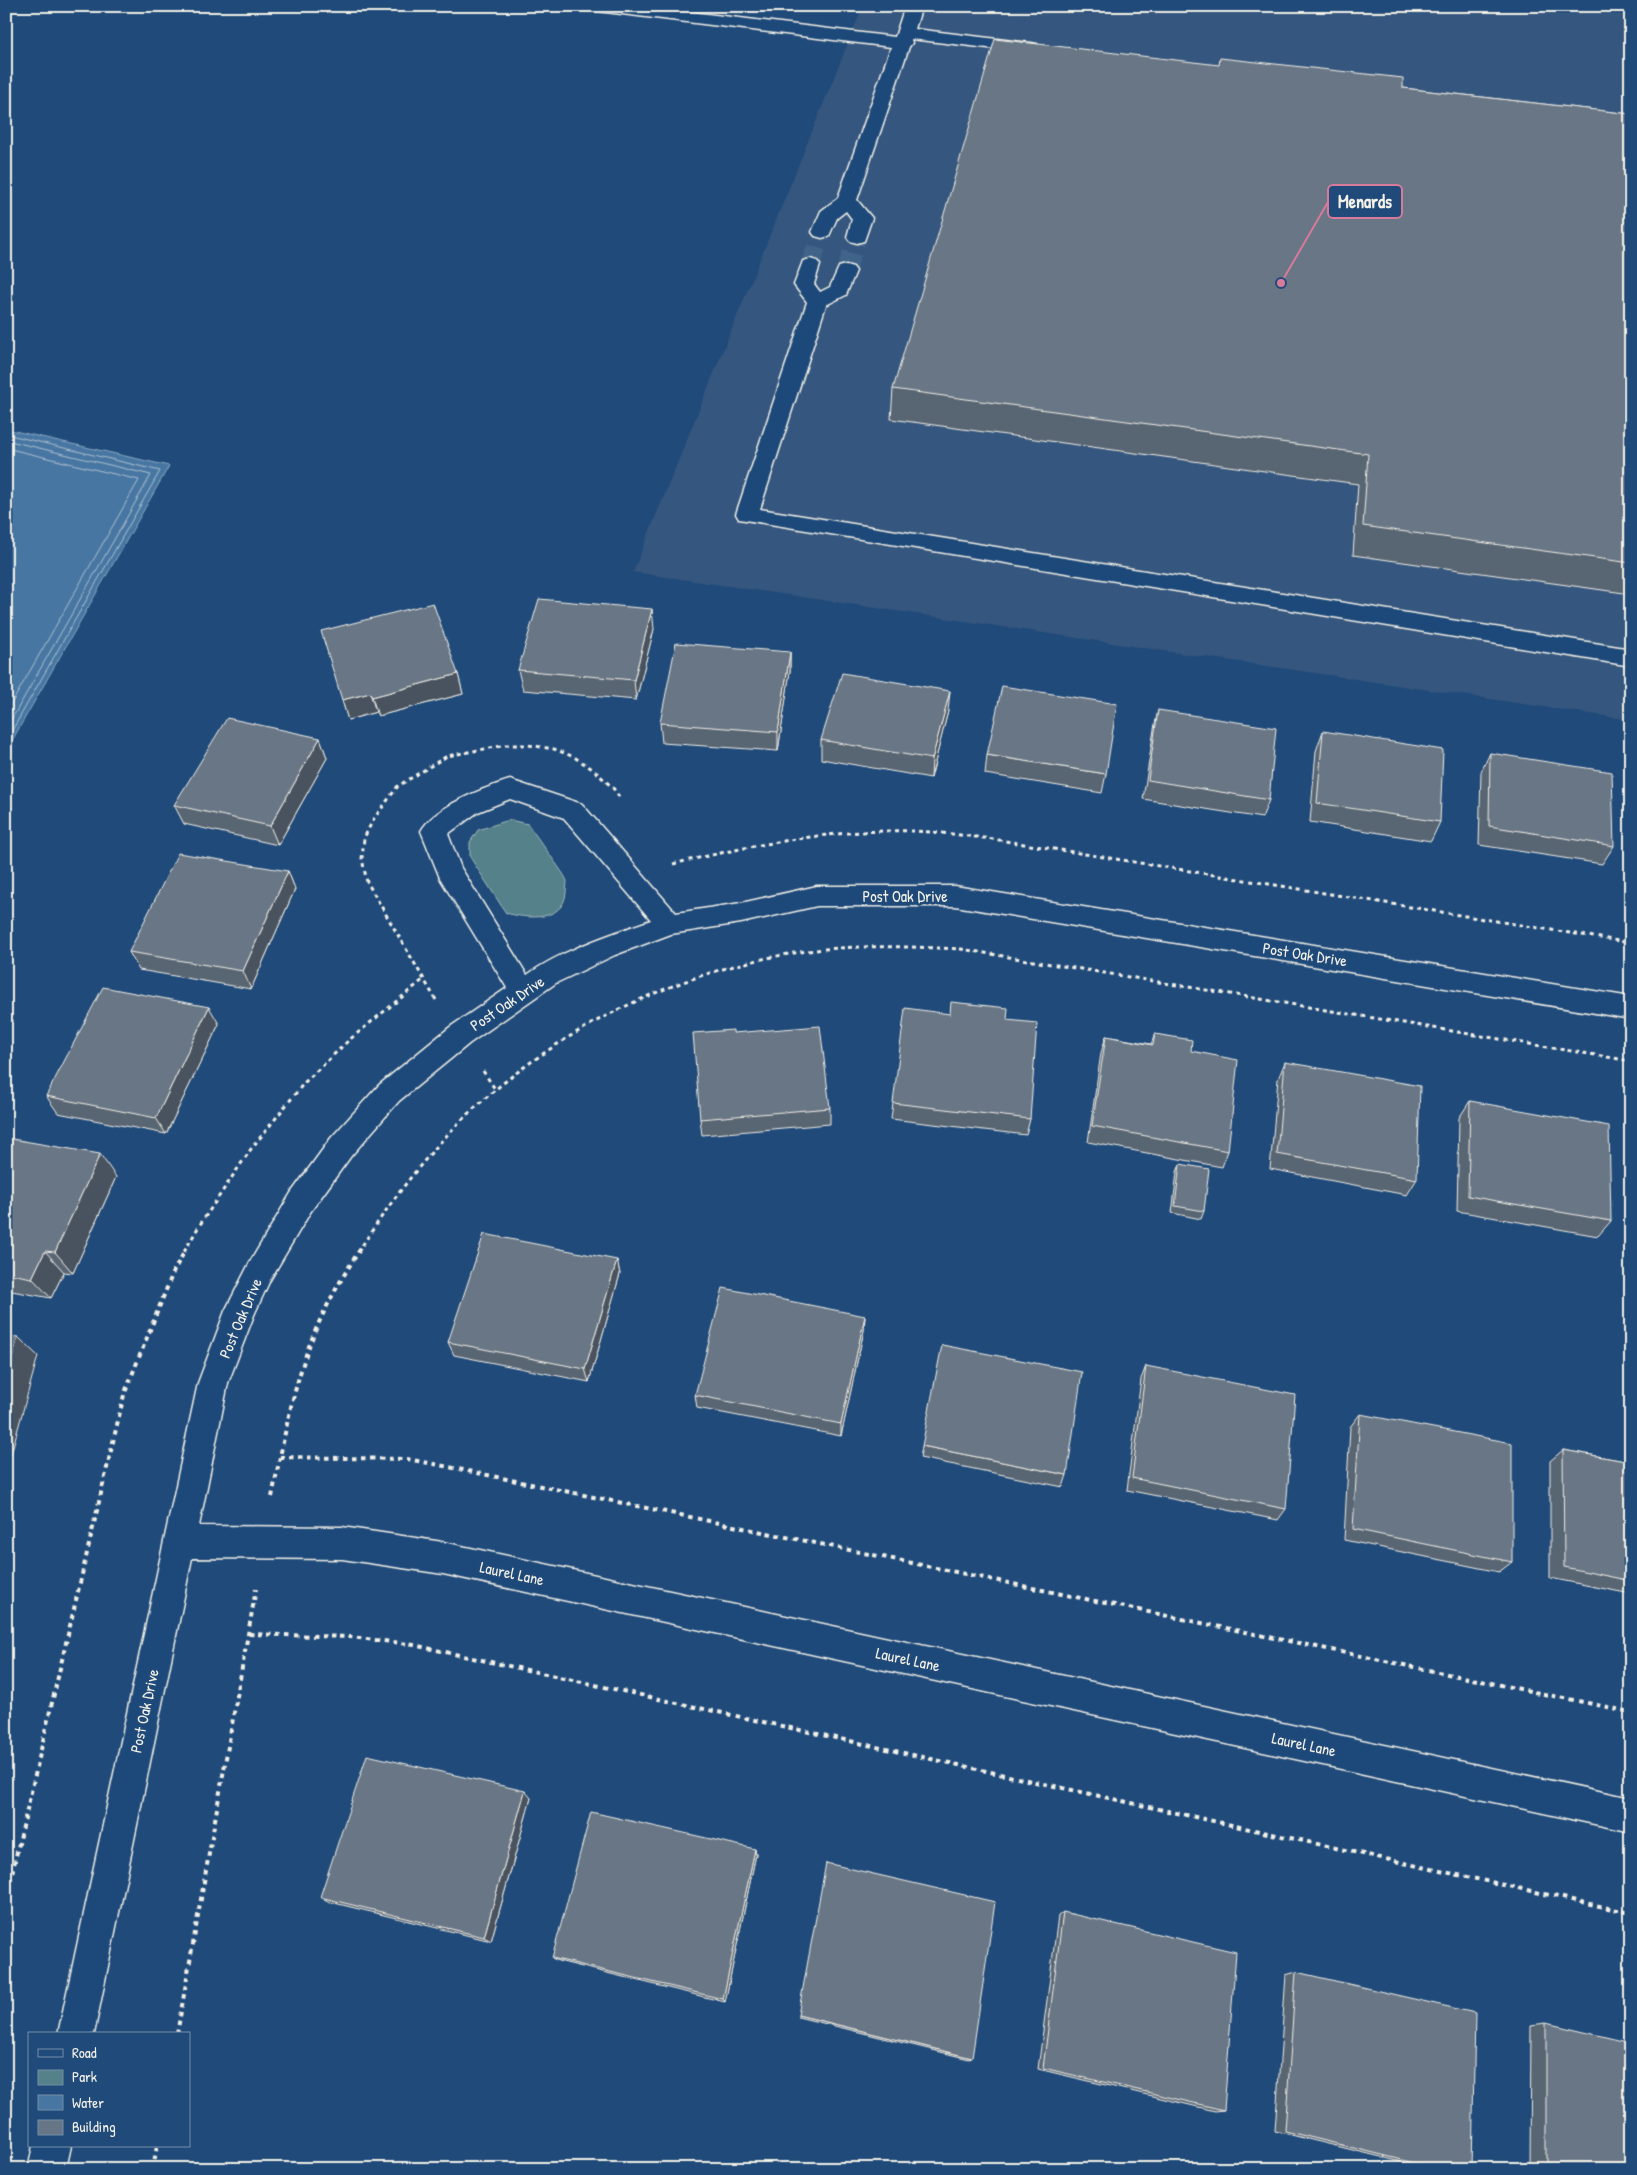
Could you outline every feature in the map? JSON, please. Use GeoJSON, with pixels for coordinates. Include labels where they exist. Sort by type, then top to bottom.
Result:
{"type":"FeatureCollection","features":[{"type":"Feature","properties":{"kind":"street"},"geometry":{"type":"LineString","coordinates":[[597,6],[904,38],[1045,49]]}},
{"type":"Feature","properties":{"kind":"street"},"geometry":{"type":"LineString","coordinates":[[822,232],[828,215],[847,201],[914,6]]}},
{"type":"Feature","properties":{"kind":"street"},"geometry":{"type":"LineString","coordinates":[[847,201],[862,218],[857,237]]}},
{"type":"Feature","properties":{"kind":"street"},"geometry":{"type":"LineString","coordinates":[[810,265],[804,285],[817,301]]}},
{"type":"Feature","properties":{"kind":"street"},"geometry":{"type":"LineString","coordinates":[[846,271],[839,291],[817,301],[747,514],[1631,658]]}},
{"type":"Feature","properties":{"kind":"street"},"geometry":{"type":"LineString","coordinates":[[523,991],[449,872],[434,831],[469,805],[510,789],[574,811],[670,924]]}},
{"type":"Feature","properties":{"kind":"street","name":"Post Oak Drive"},"geometry":{"type":"LineString","coordinates":[[76,2032],[214,1383],[240,1311],[260,1271],[301,1202],[341,1147],[389,1093],[437,1053],[523,991],[547,976],[606,947],[670,924],[740,913],[817,896],[955,896],[1631,1008]]}},
{"type":"Feature","properties":{"kind":"street","name":"Laurel Lane"},"geometry":{"type":"LineString","coordinates":[[180,1542],[342,1543],[443,1558],[1631,1815]]}},
{"type":"Feature","properties":{"kind":"street"},"geometry":{"type":"LineString","coordinates":[[47,2169],[52,2148]]}},
{"type":"Feature","properties":{"kind":"path"},"geometry":{"type":"LineString","coordinates":[[668,865],[731,849],[794,838],[862,832],[914,832],[993,839],[1631,943]]}},
{"type":"Feature","properties":{"kind":"path"},"geometry":{"type":"LineString","coordinates":[[177,2032],[249,1634],[263,1543],[298,1379],[308,1349],[317,1327],[350,1264],[406,1181],[442,1140],[496,1089],[526,1065],[576,1031],[636,1000],[683,981],[758,960],[850,947],[898,947],[961,949],[1631,1061]]}},
{"type":"Feature","properties":{"kind":"path"},"geometry":{"type":"LineString","coordinates":[[424,979],[437,1000]]}},
{"type":"Feature","properties":{"kind":"path"},"geometry":{"type":"LineString","coordinates":[[481,1068],[496,1089]]}},
{"type":"Feature","properties":{"kind":"path"},"geometry":{"type":"LineString","coordinates":[[280,1458],[407,1460],[439,1464],[1631,1712]]}},
{"type":"Feature","properties":{"kind":"path"},"geometry":{"type":"LineString","coordinates":[[249,1634],[350,1637],[409,1644],[1631,1913]]}},
{"type":"Feature","properties":{"kind":"path"},"geometry":{"type":"LineString","coordinates":[[153,2169],[157,2148]]}},
{"type":"Feature","properties":{"kind":"shaded area"},"geometry":{"type":"Polygon","coordinates":[[[863,6],[1631,6],[1631,720],[633,572],[863,6]]]}},
{"type":"Feature","properties":{"kind":"green space"},"geometry":{"type":"Polygon","coordinates":[[[509,820],[528,824],[567,881],[563,902],[551,914],[533,917],[506,913],[470,857],[470,842],[478,830],[509,820]]]}},
{"type":"Feature","properties":{"kind":"water"},"geometry":{"type":"Polygon","coordinates":[[[6,429],[169,466],[6,751],[6,429]]]}},
{"type":"Feature","properties":{"kind":"building"},"geometry":{"type":"Polygon","coordinates":[[[995,39],[1219,65],[1220,58],[1403,78],[1403,88],[1631,114],[1631,563],[1363,526],[1368,454],[893,389],[995,39]]]}},
{"type":"Feature","properties":{"kind":"building"},"geometry":{"type":"Polygon","coordinates":[[[539,599],[652,609],[634,680],[518,670],[539,599]]]}},
{"type":"Feature","properties":{"kind":"building"},"geometry":{"type":"Polygon","coordinates":[[[433,603],[458,674],[372,697],[370,693],[342,700],[321,631],[433,603]]]}},
{"type":"Feature","properties":{"kind":"building"},"geometry":{"type":"Polygon","coordinates":[[[676,643],[790,652],[778,732],[660,723],[676,643]]]}},
{"type":"Feature","properties":{"kind":"building"},"geometry":{"type":"Polygon","coordinates":[[[842,673],[950,691],[932,759],[821,740],[842,673]]]}},
{"type":"Feature","properties":{"kind":"building"},"geometry":{"type":"Polygon","coordinates":[[[1002,686],[1117,704],[1106,774],[987,755],[1002,686]]]}},
{"type":"Feature","properties":{"kind":"building"},"geometry":{"type":"Polygon","coordinates":[[[1158,710],[1276,728],[1269,800],[1148,780],[1158,710]]]}},
{"type":"Feature","properties":{"kind":"building"},"geometry":{"type":"Polygon","coordinates":[[[227,718],[320,738],[270,826],[174,805],[227,718]]]}},
{"type":"Feature","properties":{"kind":"building"},"geometry":{"type":"Polygon","coordinates":[[[1323,731],[1443,750],[1440,822],[1317,803],[1323,731]]]}},
{"type":"Feature","properties":{"kind":"building"},"geometry":{"type":"Polygon","coordinates":[[[1490,753],[1612,772],[1614,846],[1489,826],[1490,753]]]}},
{"type":"Feature","properties":{"kind":"building"},"geometry":{"type":"Polygon","coordinates":[[[178,853],[288,871],[243,971],[129,952],[178,853]]]}},
{"type":"Feature","properties":{"kind":"building"},"geometry":{"type":"Polygon","coordinates":[[[103,987],[209,1007],[156,1118],[46,1096],[103,987]]]}},
{"type":"Feature","properties":{"kind":"building"},"geometry":{"type":"Polygon","coordinates":[[[951,1002],[1008,1008],[1007,1020],[1037,1023],[1030,1119],[893,1103],[905,1008],[950,1014],[951,1002]]]}},
{"type":"Feature","properties":{"kind":"building"},"geometry":{"type":"Polygon","coordinates":[[[820,1026],[830,1108],[700,1119],[693,1033],[733,1030],[733,1033],[820,1026]]]}},
{"type":"Feature","properties":{"kind":"building"},"geometry":{"type":"Polygon","coordinates":[[[1155,1034],[1192,1040],[1191,1051],[1238,1060],[1228,1151],[1092,1126],[1106,1036],[1153,1045],[1155,1034]]]}},
{"type":"Feature","properties":{"kind":"building"},"geometry":{"type":"Polygon","coordinates":[[[1285,1062],[1420,1086],[1417,1179],[1277,1154],[1285,1062]]]}},
{"type":"Feature","properties":{"kind":"building"},"geometry":{"type":"Polygon","coordinates":[[[1470,1101],[1609,1126],[1611,1221],[1468,1196],[1470,1101]]]}},
{"type":"Feature","properties":{"kind":"building"},"geometry":{"type":"Polygon","coordinates":[[[6,1138],[100,1154],[55,1252],[45,1251],[32,1278],[6,1273],[6,1138]]]}},
{"type":"Feature","properties":{"kind":"building"},"geometry":{"type":"Polygon","coordinates":[[[1180,1164],[1209,1169],[1204,1211],[1175,1206],[1180,1164]]]}},
{"type":"Feature","properties":{"kind":"building"},"geometry":{"type":"Polygon","coordinates":[[[484,1234],[617,1260],[585,1369],[448,1342],[484,1234]]]}},
{"type":"Feature","properties":{"kind":"building"},"geometry":{"type":"Polygon","coordinates":[[[723,1288],[865,1316],[841,1424],[695,1395],[723,1288]]]}},
{"type":"Feature","properties":{"kind":"building"},"geometry":{"type":"Polygon","coordinates":[[[6,1336],[18,1337],[6,1379],[6,1336]]]}},
{"type":"Feature","properties":{"kind":"building"},"geometry":{"type":"Polygon","coordinates":[[[942,1345],[1082,1372],[1067,1475],[922,1446],[942,1345]]]}},
{"type":"Feature","properties":{"kind":"building"},"geometry":{"type":"Polygon","coordinates":[[[1146,1366],[1295,1395],[1286,1509],[1132,1478],[1146,1366]]]}},
{"type":"Feature","properties":{"kind":"building"},"geometry":{"type":"Polygon","coordinates":[[[1360,1414],[1512,1443],[1512,1562],[1353,1529],[1360,1414]]]}},
{"type":"Feature","properties":{"kind":"building"},"geometry":{"type":"Polygon","coordinates":[[[1563,1450],[1631,1462],[1631,1581],[1564,1567],[1563,1450]]]}},
{"type":"Feature","properties":{"kind":"building"},"geometry":{"type":"Polygon","coordinates":[[[367,1755],[525,1791],[484,1937],[320,1897],[367,1755]]]}},
{"type":"Feature","properties":{"kind":"building"},"geometry":{"type":"Polygon","coordinates":[[[591,1812],[755,1849],[723,1999],[552,1958],[591,1812]]]}},
{"type":"Feature","properties":{"kind":"building"},"geometry":{"type":"Polygon","coordinates":[[[826,1863],[995,1902],[972,2058],[798,2015],[826,1863]]]}},
{"type":"Feature","properties":{"kind":"building"},"geometry":{"type":"Polygon","coordinates":[[[1063,1912],[1236,1952],[1224,2110],[1043,2068],[1063,1912]]]}},
{"type":"Feature","properties":{"kind":"building"},"geometry":{"type":"Polygon","coordinates":[[[1296,1972],[1475,2013],[1472,2169],[1439,2169],[1285,2131],[1296,1972]]]}},
{"type":"Feature","properties":{"kind":"building"},"geometry":{"type":"Polygon","coordinates":[[[1546,2023],[1631,2043],[1631,2169],[1546,2169],[1546,2023]]]}},
{"type":"Feature","properties":{"kind":"tunnel"},"geometry":{"type":"LineString","coordinates":[[810,265],[822,232]]}},
{"type":"Feature","properties":{"kind":"tunnel"},"geometry":{"type":"LineString","coordinates":[[846,271],[857,237]]}},
{"type":"Feature","properties":{"kind":"place","name":"Menards"},"geometry":{"type":"Point","coordinates":[1281,283]}}]}
